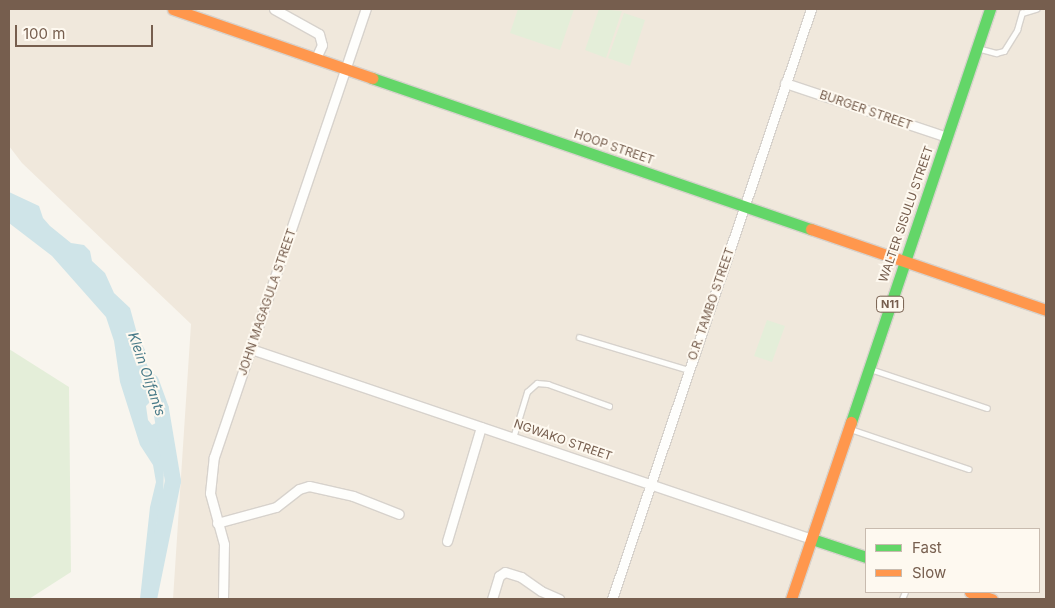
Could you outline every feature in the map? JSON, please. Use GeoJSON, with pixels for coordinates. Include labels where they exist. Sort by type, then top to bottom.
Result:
{"type":"FeatureCollection","features":[{"type":"Feature","properties":{"kind":"main road","name":"HOOP STREET"},"geometry":{"type":"LineString","coordinates":[[173,9],[1046,310]]}},
{"type":"Feature","properties":{"kind":"main road","name":"WALTER SISULU STREET"},"geometry":{"type":"LineString","coordinates":[[791,599],[990,9]]}},
{"type":"Feature","properties":{"kind":"main road","name":"NGWAKO STREET"},"geometry":{"type":"LineString","coordinates":[[812,539],[865,557]]}},
{"type":"Feature","properties":{"kind":"main road"},"geometry":{"type":"LineString","coordinates":[[973,593],[992,599]]}},
{"type":"Feature","properties":{"kind":"street"},"geometry":{"type":"LineString","coordinates":[[274,9],[319,34],[322,45],[316,58]]}},
{"type":"Feature","properties":{"kind":"street","name":"JOHN MAGAGULA STREET"},"geometry":{"type":"LineString","coordinates":[[224,599],[224,544],[210,493],[210,476],[214,457],[366,9]]}},
{"type":"Feature","properties":{"kind":"street","name":"O.R. TAMBO STREET"},"geometry":{"type":"LineString","coordinates":[[612,599],[811,9]]}},
{"type":"Feature","properties":{"kind":"street","name":"BURGER STREET"},"geometry":{"type":"LineString","coordinates":[[786,83],[947,137]]}},
{"type":"Feature","properties":{"kind":"street","name":"NGWAKO STREET"},"geometry":{"type":"LineString","coordinates":[[251,349],[812,539]]}},
{"type":"Feature","properties":{"kind":"street"},"geometry":{"type":"LineString","coordinates":[[447,541],[481,427]]}},
{"type":"Feature","properties":{"kind":"street"},"geometry":{"type":"LineString","coordinates":[[217,523],[276,507],[299,489],[309,486],[337,491],[399,514]]}},
{"type":"Feature","properties":{"kind":"street"},"geometry":{"type":"LineString","coordinates":[[492,599],[499,576],[505,572],[521,577],[541,591],[559,599]]}},
{"type":"Feature","properties":{"kind":"lane"},"geometry":{"type":"LineString","coordinates":[[977,48],[996,53],[1004,51],[1017,30],[1022,14],[1036,9]]}},
{"type":"Feature","properties":{"kind":"lane"},"geometry":{"type":"LineString","coordinates":[[578,337],[689,370]]}},
{"type":"Feature","properties":{"kind":"lane"},"geometry":{"type":"LineString","coordinates":[[869,368],[987,408]]}},
{"type":"Feature","properties":{"kind":"lane"},"geometry":{"type":"LineString","coordinates":[[513,438],[527,392],[537,384],[548,384],[609,406]]}},
{"type":"Feature","properties":{"kind":"lane"},"geometry":{"type":"LineString","coordinates":[[849,428],[969,469]]}},
{"type":"Feature","properties":{"kind":"shaded area"},"geometry":{"type":"Polygon","coordinates":[[[9,9],[1046,9],[1046,599],[173,599],[191,324],[22,163],[9,146],[9,9]]]}},
{"type":"Feature","properties":{"kind":"green space"},"geometry":{"type":"Polygon","coordinates":[[[518,9],[574,9],[560,50],[510,33],[518,9]]]}},
{"type":"Feature","properties":{"kind":"green space"},"geometry":{"type":"Polygon","coordinates":[[[599,9],[622,11],[606,58],[585,50],[599,9]]]}},
{"type":"Feature","properties":{"kind":"green space"},"geometry":{"type":"Polygon","coordinates":[[[624,13],[645,20],[630,66],[608,58],[624,13]]]}},
{"type":"Feature","properties":{"kind":"green space"},"geometry":{"type":"Polygon","coordinates":[[[767,320],[785,326],[772,362],[754,356],[767,320]]]}},
{"type":"Feature","properties":{"kind":"green space"},"geometry":{"type":"Polygon","coordinates":[[[9,349],[69,387],[71,572],[29,599],[9,599],[9,349]]]}},
{"type":"Feature","properties":{"kind":"water"},"geometry":{"type":"Polygon","coordinates":[[[9,192],[39,206],[43,218],[50,226],[71,243],[84,245],[90,251],[92,261],[105,273],[114,293],[130,308],[138,337],[145,350],[144,358],[159,391],[160,398],[156,404],[150,402],[146,406],[148,420],[152,425],[160,421],[167,428],[170,444],[170,453],[164,465],[163,502],[157,522],[154,545],[160,580],[152,599],[140,599],[150,507],[156,482],[153,465],[140,445],[120,382],[114,341],[106,317],[52,256],[9,223],[9,192]]]}},
{"type":"Feature","properties":{"kind":"waterway","name":"Klein Olifants"},"geometry":{"type":"LineString","coordinates":[[149,599],[173,481],[161,409],[151,382]]}},
{"type":"Feature","properties":{"kind":"traffic: fast"},"geometry":{"type":"LineString","coordinates":[[851,422],[990,9]]}},
{"type":"Feature","properties":{"kind":"traffic: fast"},"geometry":{"type":"LineString","coordinates":[[372,78],[811,229]]}},
{"type":"Feature","properties":{"kind":"traffic: fast"},"geometry":{"type":"LineString","coordinates":[[812,539],[865,557]]}},
{"type":"Feature","properties":{"kind":"traffic: slow"},"geometry":{"type":"LineString","coordinates":[[173,9],[372,78]]}},
{"type":"Feature","properties":{"kind":"traffic: slow"},"geometry":{"type":"LineString","coordinates":[[811,229],[1046,310]]}},
{"type":"Feature","properties":{"kind":"traffic: slow"},"geometry":{"type":"LineString","coordinates":[[791,599],[851,422]]}},
{"type":"Feature","properties":{"kind":"traffic: slow"},"geometry":{"type":"LineString","coordinates":[[973,593],[992,599]]}}]}
